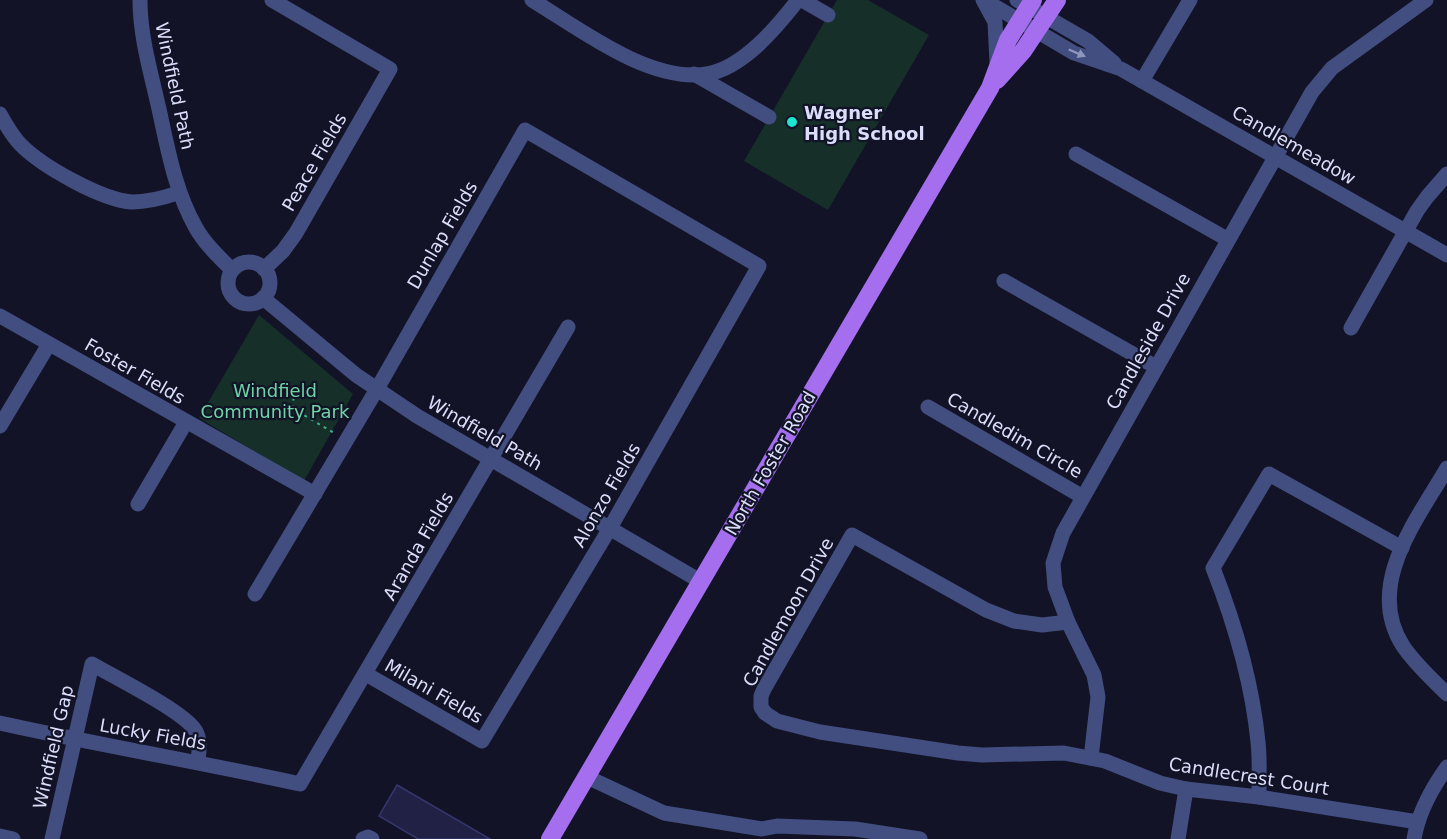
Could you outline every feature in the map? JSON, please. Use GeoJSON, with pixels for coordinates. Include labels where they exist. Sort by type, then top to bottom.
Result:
{"type":"FeatureCollection","features":[{"type":"Feature","properties":{"kind":"main road","name":"North Foster Road"},"geometry":{"type":"LineString","coordinates":[[990,88],[1023,51],[1057,0]]}},
{"type":"Feature","properties":{"kind":"main road","name":"North Foster Road"},"geometry":{"type":"LineString","coordinates":[[550,839],[990,88],[1008,40],[1024,7]]}},
{"type":"Feature","properties":{"kind":"street","name":"Windfield Path"},"geometry":{"type":"LineString","coordinates":[[140,0],[145,50],[178,193],[196,230],[213,252],[232,270]]}},
{"type":"Feature","properties":{"kind":"street","name":"Peace Fields"},"geometry":{"type":"LineString","coordinates":[[264,269],[283,251],[296,233],[390,69],[272,0]]}},
{"type":"Feature","properties":{"kind":"street"},"geometry":{"type":"LineString","coordinates":[[536,1],[625,56],[650,67],[679,73],[707,74],[726,67],[756,48],[800,0],[828,15]]}},
{"type":"Feature","properties":{"kind":"street"},"geometry":{"type":"LineString","coordinates":[[983,0],[995,22],[997,68]]}},
{"type":"Feature","properties":{"kind":"street","name":"Candlemeadow"},"geometry":{"type":"LineString","coordinates":[[983,0],[1024,7],[1074,53],[1121,69],[1447,255]]}},
{"type":"Feature","properties":{"kind":"street"},"geometry":{"type":"LineString","coordinates":[[1142,81],[1190,0]]}},
{"type":"Feature","properties":{"kind":"street","name":"Candleside Drive"},"geometry":{"type":"LineString","coordinates":[[1091,758],[1098,697],[1094,675],[1068,622],[1055,587],[1053,563],[1063,532],[1311,92],[1332,68],[1426,0]]}},
{"type":"Feature","properties":{"kind":"street"},"geometry":{"type":"LineString","coordinates":[[693,73],[769,117]]}},
{"type":"Feature","properties":{"kind":"street"},"geometry":{"type":"LineString","coordinates":[[0,114],[19,143],[33,156],[97,193],[131,202],[145,202],[178,193]]}},
{"type":"Feature","properties":{"kind":"street","name":"Dunlap Fields"},"geometry":{"type":"LineString","coordinates":[[255,594],[377,389],[525,130],[759,266]]}},
{"type":"Feature","properties":{"kind":"street"},"geometry":{"type":"LineString","coordinates":[[1076,154],[1227,240]]}},
{"type":"Feature","properties":{"kind":"street"},"geometry":{"type":"LineString","coordinates":[[1351,328],[1427,197],[1447,174]]}},
{"type":"Feature","properties":{"kind":"street"},"geometry":{"type":"LineString","coordinates":[[251,262],[264,269],[270,284],[263,298],[249,304],[234,298],[228,285],[228,277],[237,265],[251,262]]}},
{"type":"Feature","properties":{"kind":"street","name":"Alonzo Fields"},"geometry":{"type":"LineString","coordinates":[[482,741],[610,528],[759,266]]}},
{"type":"Feature","properties":{"kind":"street"},"geometry":{"type":"LineString","coordinates":[[1004,281],[1156,367]]}},
{"type":"Feature","properties":{"kind":"street","name":"Windfield Path"},"geometry":{"type":"LineString","coordinates":[[263,298],[356,375],[417,416],[700,581]]}},
{"type":"Feature","properties":{"kind":"street","name":"Foster Fields"},"geometry":{"type":"LineString","coordinates":[[0,316],[315,494]]}},
{"type":"Feature","properties":{"kind":"street","name":"Aranda Fields"},"geometry":{"type":"LineString","coordinates":[[300,784],[568,327]]}},
{"type":"Feature","properties":{"kind":"street"},"geometry":{"type":"LineString","coordinates":[[0,426],[49,344]]}},
{"type":"Feature","properties":{"kind":"street","name":"Candledim Circle"},"geometry":{"type":"LineString","coordinates":[[928,407],[1083,497]]}},
{"type":"Feature","properties":{"kind":"street"},"geometry":{"type":"LineString","coordinates":[[138,504],[186,422]]}},
{"type":"Feature","properties":{"kind":"street"},"geometry":{"type":"LineString","coordinates":[[1447,468],[1402,548],[1393,568],[1389,587],[1389,607],[1402,645],[1414,661],[1447,694]]}},
{"type":"Feature","properties":{"kind":"street"},"geometry":{"type":"LineString","coordinates":[[1259,797],[1258,743],[1250,686],[1236,631],[1212,568],[1269,474],[1402,548]]}},
{"type":"Feature","properties":{"kind":"street","name":"Candlemoon Drive"},"geometry":{"type":"LineString","coordinates":[[761,707],[761,696],[764,689],[852,535],[986,610],[1014,621],[1042,625],[1068,622]]}},
{"type":"Feature","properties":{"kind":"street","name":"Windfield Gap"},"geometry":{"type":"LineString","coordinates":[[52,839],[92,664],[183,716],[196,730],[199,744],[198,762]]}},
{"type":"Feature","properties":{"kind":"street","name":"Milani Fields"},"geometry":{"type":"LineString","coordinates":[[366,674],[482,741]]}},
{"type":"Feature","properties":{"kind":"street","name":"Candlecrest Court"},"geometry":{"type":"LineString","coordinates":[[761,707],[765,713],[777,720],[820,732],[958,753],[982,755],[1064,753],[1122,767],[1160,783],[1186,789],[1259,797],[1418,822]]}},
{"type":"Feature","properties":{"kind":"street","name":"Lucky Fields"},"geometry":{"type":"LineString","coordinates":[[0,723],[300,784]]}},
{"type":"Feature","properties":{"kind":"street"},"geometry":{"type":"LineString","coordinates":[[1414,839],[1418,822],[1447,767]]}},
{"type":"Feature","properties":{"kind":"street"},"geometry":{"type":"LineString","coordinates":[[586,777],[664,813],[762,834],[777,826],[855,829],[920,839]]}},
{"type":"Feature","properties":{"kind":"street"},"geometry":{"type":"LineString","coordinates":[[1178,839],[1186,789]]}},
{"type":"Feature","properties":{"kind":"street"},"geometry":{"type":"LineString","coordinates":[[0,836],[13,839]]}},
{"type":"Feature","properties":{"kind":"street"},"geometry":{"type":"LineString","coordinates":[[363,839],[368,837],[372,839]]}},
{"type":"Feature","properties":{"kind":"path"},"geometry":{"type":"LineString","coordinates":[[280,418],[292,408],[294,396]]}},
{"type":"Feature","properties":{"kind":"path"},"geometry":{"type":"LineString","coordinates":[[292,408],[347,440]]}},
{"type":"Feature","properties":{"kind":"green space"},"geometry":{"type":"Polygon","coordinates":[[[837,0],[868,0],[929,35],[828,210],[744,161],[837,0]]]}},
{"type":"Feature","properties":{"kind":"green space","name":"Windfield Community Park"},"geometry":{"type":"Polygon","coordinates":[[[259,315],[353,394],[304,481],[199,418],[259,315]]]}},
{"type":"Feature","properties":{"kind":"building"},"geometry":{"type":"Polygon","coordinates":[[[397,785],[490,839],[418,839],[379,816],[397,785]]]}},
{"type":"Feature","properties":{"kind":"place","name":"Wagner High School"},"geometry":{"type":"Point","coordinates":[792,122]}}]}
